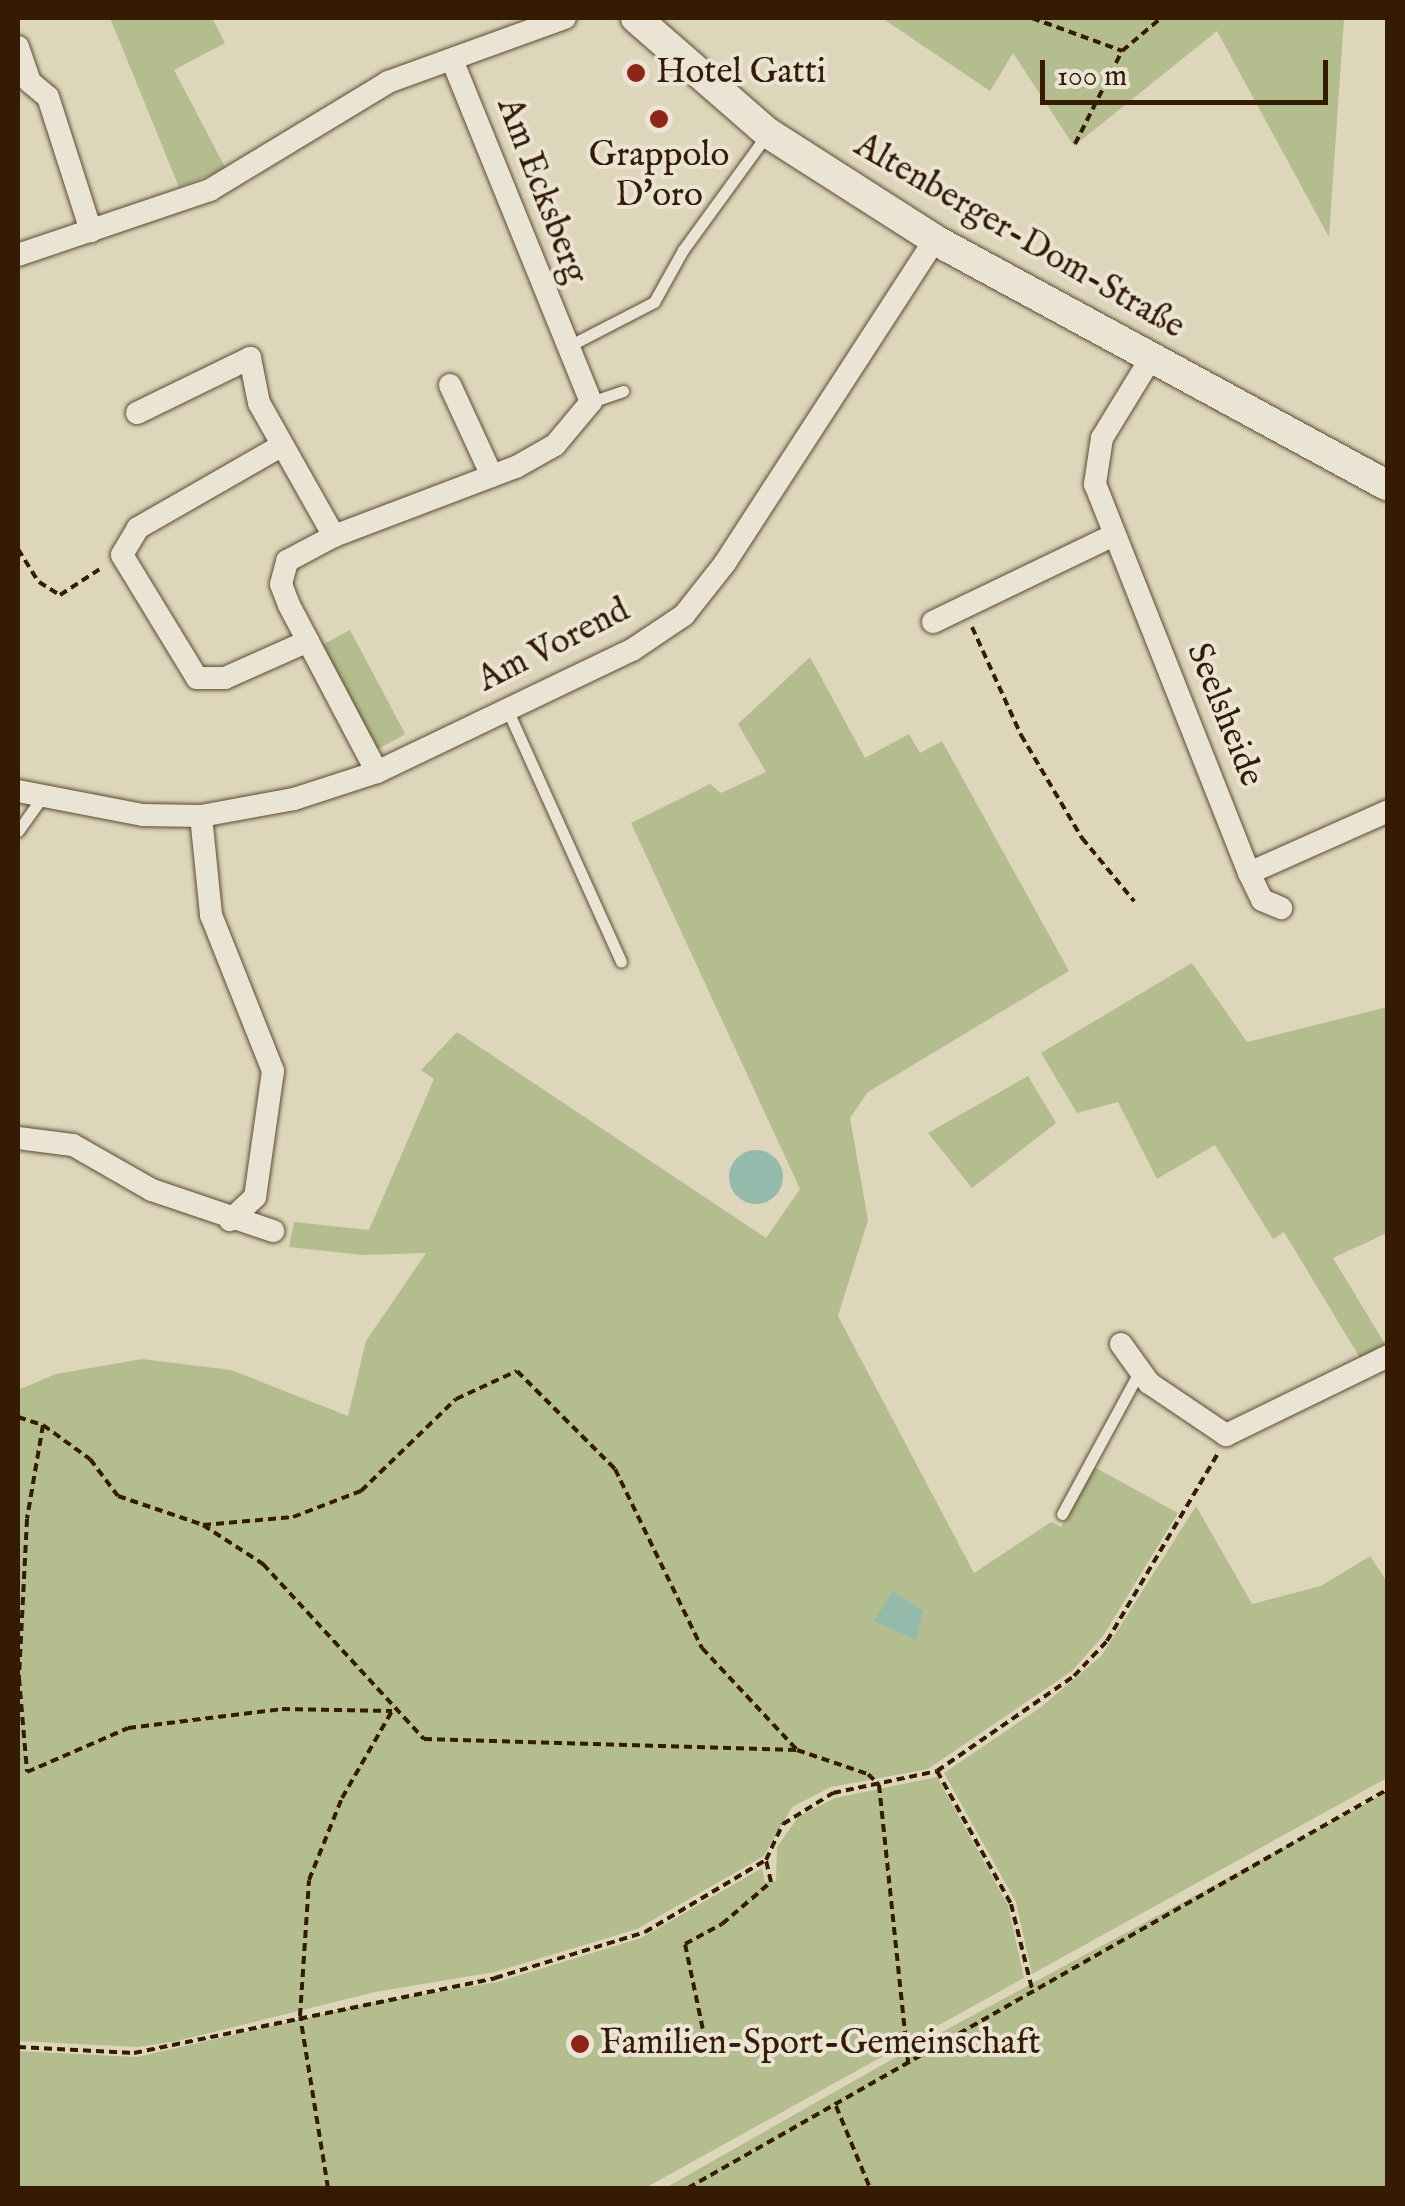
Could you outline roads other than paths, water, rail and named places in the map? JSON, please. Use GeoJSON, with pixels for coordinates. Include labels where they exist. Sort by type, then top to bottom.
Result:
{"type":"FeatureCollection","features":[{"type":"Feature","properties":{"kind":"main road","name":"Altenberger-Dom-Straße"},"geometry":{"type":"LineString","coordinates":[[636,18],[768,133],[935,240],[1388,486]]}},
{"type":"Feature","properties":{"kind":"street"},"geometry":{"type":"LineString","coordinates":[[18,256],[210,190],[388,82],[565,18]]}},
{"type":"Feature","properties":{"kind":"street"},"geometry":{"type":"LineString","coordinates":[[18,47],[30,82],[48,97],[91,231]]}},
{"type":"Feature","properties":{"kind":"street","name":"Am Ecksberg"},"geometry":{"type":"LineString","coordinates":[[452,60],[565,348],[591,402]]}},
{"type":"Feature","properties":{"kind":"street","name":"Am Vorend"},"geometry":{"type":"LineString","coordinates":[[18,790],[143,815],[201,816],[294,799],[376,772],[632,650],[684,615],[777,490],[935,240]]}},
{"type":"Feature","properties":{"kind":"street"},"geometry":{"type":"LineString","coordinates":[[137,413],[250,358],[259,403],[334,536]]}},
{"type":"Feature","properties":{"kind":"street","name":"Seelsheide"},"geometry":{"type":"LineString","coordinates":[[1151,358],[1096,452],[1095,484],[1249,873],[1262,900],[1280,908]]}},
{"type":"Feature","properties":{"kind":"street"},"geometry":{"type":"LineString","coordinates":[[450,385],[492,476]]}},
{"type":"Feature","properties":{"kind":"street"},"geometry":{"type":"LineString","coordinates":[[376,772],[281,584],[286,562],[334,536],[492,476],[555,444],[591,402]]}},
{"type":"Feature","properties":{"kind":"street"},"geometry":{"type":"LineString","coordinates":[[282,446],[138,528],[122,555],[197,678],[226,678],[308,641]]}},
{"type":"Feature","properties":{"kind":"street"},"geometry":{"type":"LineString","coordinates":[[933,622],[1114,535]]}},
{"type":"Feature","properties":{"kind":"street"},"geometry":{"type":"LineString","coordinates":[[1249,873],[1388,811]]}},
{"type":"Feature","properties":{"kind":"street"},"geometry":{"type":"LineString","coordinates":[[201,816],[210,914],[273,1072],[256,1197],[230,1220]]}},
{"type":"Feature","properties":{"kind":"street"},"geometry":{"type":"LineString","coordinates":[[18,1138],[73,1145],[152,1190],[230,1220],[273,1231]]}},
{"type":"Feature","properties":{"kind":"street"},"geometry":{"type":"LineString","coordinates":[[1121,1344],[1138,1374],[1226,1435],[1388,1356]]}},
{"type":"Feature","properties":{"kind":"lane"},"geometry":{"type":"LineString","coordinates":[[565,348],[654,302],[683,250],[768,133]]}},
{"type":"Feature","properties":{"kind":"lane"},"geometry":{"type":"LineString","coordinates":[[591,402],[623,390]]}},
{"type":"Feature","properties":{"kind":"lane"},"geometry":{"type":"LineString","coordinates":[[507,709],[621,961]]}},
{"type":"Feature","properties":{"kind":"lane"},"geometry":{"type":"LineString","coordinates":[[18,831],[44,796]]}},
{"type":"Feature","properties":{"kind":"lane"},"geometry":{"type":"LineString","coordinates":[[1062,1514],[1138,1374]]}},
{"type":"Feature","properties":{"kind":"place","name":"Hotel Gatti"},"geometry":{"type":"Point","coordinates":[636,73]}},
{"type":"Feature","properties":{"kind":"place","name":"Grappolo D'oro"},"geometry":{"type":"Point","coordinates":[659,119]}},
{"type":"Feature","properties":{"kind":"place","name":"Familien-Sport-Gemeinschaft"},"geometry":{"type":"Point","coordinates":[580,2044]}}]}
